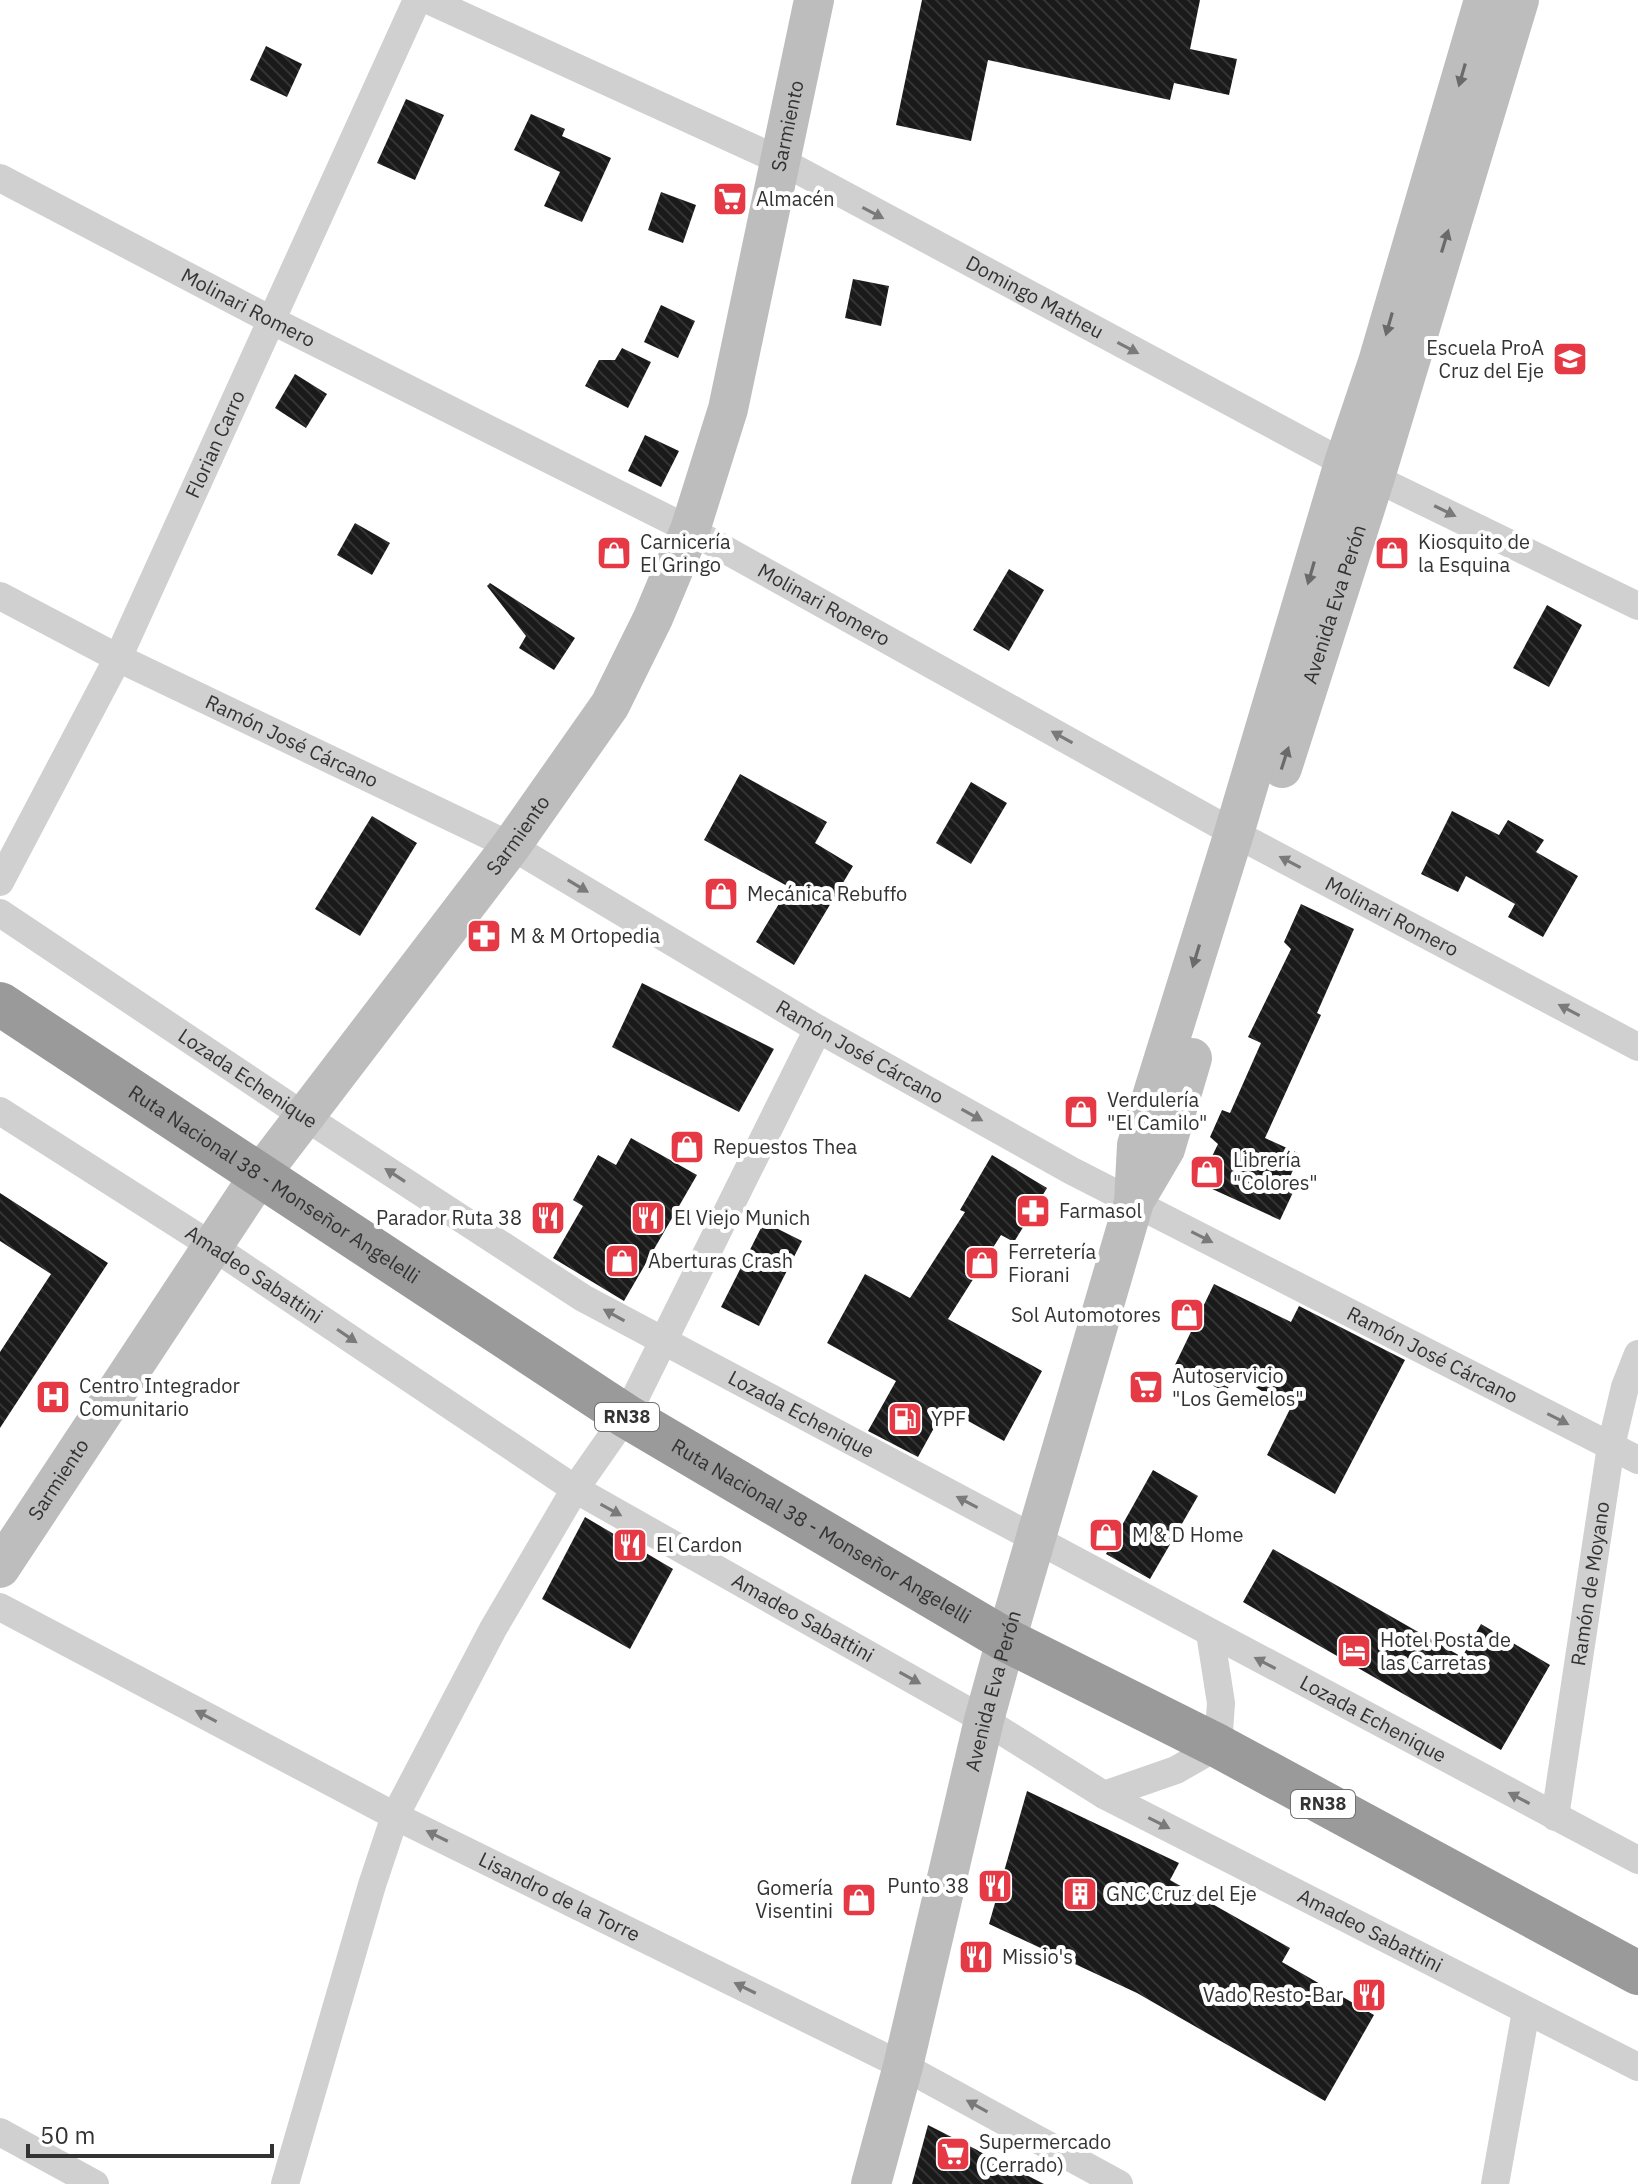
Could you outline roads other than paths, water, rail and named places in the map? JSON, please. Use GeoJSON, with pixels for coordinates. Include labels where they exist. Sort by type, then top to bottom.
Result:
{"type":"FeatureCollection","features":[{"type":"Feature","properties":{"kind":"highway","name":"Ruta Nacional 38 - Monseñor Angelelli"},"geometry":{"type":"LineString","coordinates":[[0,1004],[626,1416],[1006,1640],[1218,1746],[1638,1973]]}},
{"type":"Feature","properties":{"kind":"main road","name":"Sarmiento"},"geometry":{"type":"LineString","coordinates":[[0,1568],[259,1176],[511,846],[610,705],[653,618],[690,530],[728,409],[814,0]]}},
{"type":"Feature","properties":{"kind":"main road","name":"Avenida Eva Perón"},"geometry":{"type":"LineString","coordinates":[[1359,470],[1378,362],[1484,0]]}},
{"type":"Feature","properties":{"kind":"main road","name":"Avenida Eva Perón"},"geometry":{"type":"LineString","coordinates":[[871,2184],[903,2066],[984,1720],[1134,1202],[1137,1145],[1246,839],[1359,470],[1519,0]]}},
{"type":"Feature","properties":{"kind":"street","name":"Florian Carro"},"geometry":{"type":"LineString","coordinates":[[0,882],[118,658],[417,0]]}},
{"type":"Feature","properties":{"kind":"street","name":"Domingo Matheu"},"geometry":{"type":"LineString","coordinates":[[428,0],[781,161],[1359,470],[1638,606]]}},
{"type":"Feature","properties":{"kind":"street","name":"Molinari Romero"},"geometry":{"type":"LineString","coordinates":[[0,178],[273,321],[690,530],[1246,839],[1638,1047]]}},
{"type":"Feature","properties":{"kind":"street","name":"Ramón José Cárcano"},"geometry":{"type":"LineString","coordinates":[[0,596],[118,658],[511,846],[818,1029],[1072,1171],[1638,1460]]}},
{"type":"Feature","properties":{"kind":"street","name":"Lozada Echenique"},"geometry":{"type":"LineString","coordinates":[[0,913],[583,1298],[1638,1860]]}},
{"type":"Feature","properties":{"kind":"street"},"geometry":{"type":"LineString","coordinates":[[285,2184],[395,1816],[493,1629],[575,1489],[626,1416],[818,1029]]}},
{"type":"Feature","properties":{"kind":"street","name":"Amadeo Sabattini"},"geometry":{"type":"LineString","coordinates":[[0,1111],[212,1246],[575,1489],[984,1720],[1104,1795],[1638,2067]]}},
{"type":"Feature","properties":{"kind":"street","name":"Ramón de Moyano"},"geometry":{"type":"LineString","coordinates":[[1555,1817],[1611,1446],[1625,1387],[1638,1354]]}},
{"type":"Feature","properties":{"kind":"street","name":"Lisandro de la Torre"},"geometry":{"type":"LineString","coordinates":[[0,1607],[395,1816],[903,2066],[1119,2184]]}},
{"type":"Feature","properties":{"kind":"street"},"geometry":{"type":"LineString","coordinates":[[1104,1795],[1176,1770],[1218,1746],[1221,1703],[1210,1633]]}},
{"type":"Feature","properties":{"kind":"street"},"geometry":{"type":"LineString","coordinates":[[1495,2184],[1526,2011]]}},
{"type":"Feature","properties":{"kind":"street"},"geometry":{"type":"LineString","coordinates":[[0,2132],[95,2184]]}},
{"type":"Feature","properties":{"kind":"place","name":"Almacén"},"geometry":{"type":"Point","coordinates":[730,199]}},
{"type":"Feature","properties":{"kind":"place","name":"Escuela ProA Cruz del Eje"},"geometry":{"type":"Point","coordinates":[1570,359]}},
{"type":"Feature","properties":{"kind":"place","name":"Carnicería El Gringo"},"geometry":{"type":"Point","coordinates":[614,553]}},
{"type":"Feature","properties":{"kind":"place","name":"Kiosquito de la Esquina"},"geometry":{"type":"Point","coordinates":[1392,553]}},
{"type":"Feature","properties":{"kind":"place","name":"Mecánica Rebuffo"},"geometry":{"type":"Point","coordinates":[721,894]}},
{"type":"Feature","properties":{"kind":"place","name":"M & M Ortopedia"},"geometry":{"type":"Point","coordinates":[484,936]}},
{"type":"Feature","properties":{"kind":"place","name":"Verdulería \"El Camilo\""},"geometry":{"type":"Point","coordinates":[1081,1112]}},
{"type":"Feature","properties":{"kind":"place","name":"Repuestos Thea"},"geometry":{"type":"Point","coordinates":[687,1147]}},
{"type":"Feature","properties":{"kind":"place","name":"Librería \"Colores\""},"geometry":{"type":"Point","coordinates":[1207,1172]}},
{"type":"Feature","properties":{"kind":"place","name":"Farmasol"},"geometry":{"type":"Point","coordinates":[1033,1211]}},
{"type":"Feature","properties":{"kind":"place","name":"Parador Ruta 38"},"geometry":{"type":"Point","coordinates":[548,1218]}},
{"type":"Feature","properties":{"kind":"place","name":"El Viejo Munich"},"geometry":{"type":"Point","coordinates":[648,1218]}},
{"type":"Feature","properties":{"kind":"place","name":"Aberturas Crash"},"geometry":{"type":"Point","coordinates":[622,1261]}},
{"type":"Feature","properties":{"kind":"place","name":"Ferretería Fiorani"},"geometry":{"type":"Point","coordinates":[982,1263]}},
{"type":"Feature","properties":{"kind":"place","name":"Sol Automotores"},"geometry":{"type":"Point","coordinates":[1187,1315]}},
{"type":"Feature","properties":{"kind":"place","name":"Autoservicio \"Los Gemelos\""},"geometry":{"type":"Point","coordinates":[1146,1387]}},
{"type":"Feature","properties":{"kind":"place","name":"Centro Integrador Comunitario"},"geometry":{"type":"Point","coordinates":[53,1397]}},
{"type":"Feature","properties":{"kind":"place","name":"YPF"},"geometry":{"type":"Point","coordinates":[905,1419]}},
{"type":"Feature","properties":{"kind":"place","name":"M & D Home"},"geometry":{"type":"Point","coordinates":[1106,1535]}},
{"type":"Feature","properties":{"kind":"place","name":"El Cardon"},"geometry":{"type":"Point","coordinates":[630,1545]}},
{"type":"Feature","properties":{"kind":"place","name":"Hotel Posta de las Carretas"},"geometry":{"type":"Point","coordinates":[1354,1651]}},
{"type":"Feature","properties":{"kind":"place","name":"Punto 38"},"geometry":{"type":"Point","coordinates":[995,1886]}},
{"type":"Feature","properties":{"kind":"place","name":"GNC Cruz del Eje"},"geometry":{"type":"Point","coordinates":[1080,1894]}},
{"type":"Feature","properties":{"kind":"place","name":"Gomería Visentini"},"geometry":{"type":"Point","coordinates":[859,1900]}},
{"type":"Feature","properties":{"kind":"place","name":"Missio's"},"geometry":{"type":"Point","coordinates":[976,1957]}},
{"type":"Feature","properties":{"kind":"place","name":"Vado Resto-Bar"},"geometry":{"type":"Point","coordinates":[1369,1995]}},
{"type":"Feature","properties":{"kind":"place","name":"Supermercado (Cerrado)"},"geometry":{"type":"Point","coordinates":[953,2154]}}]}
